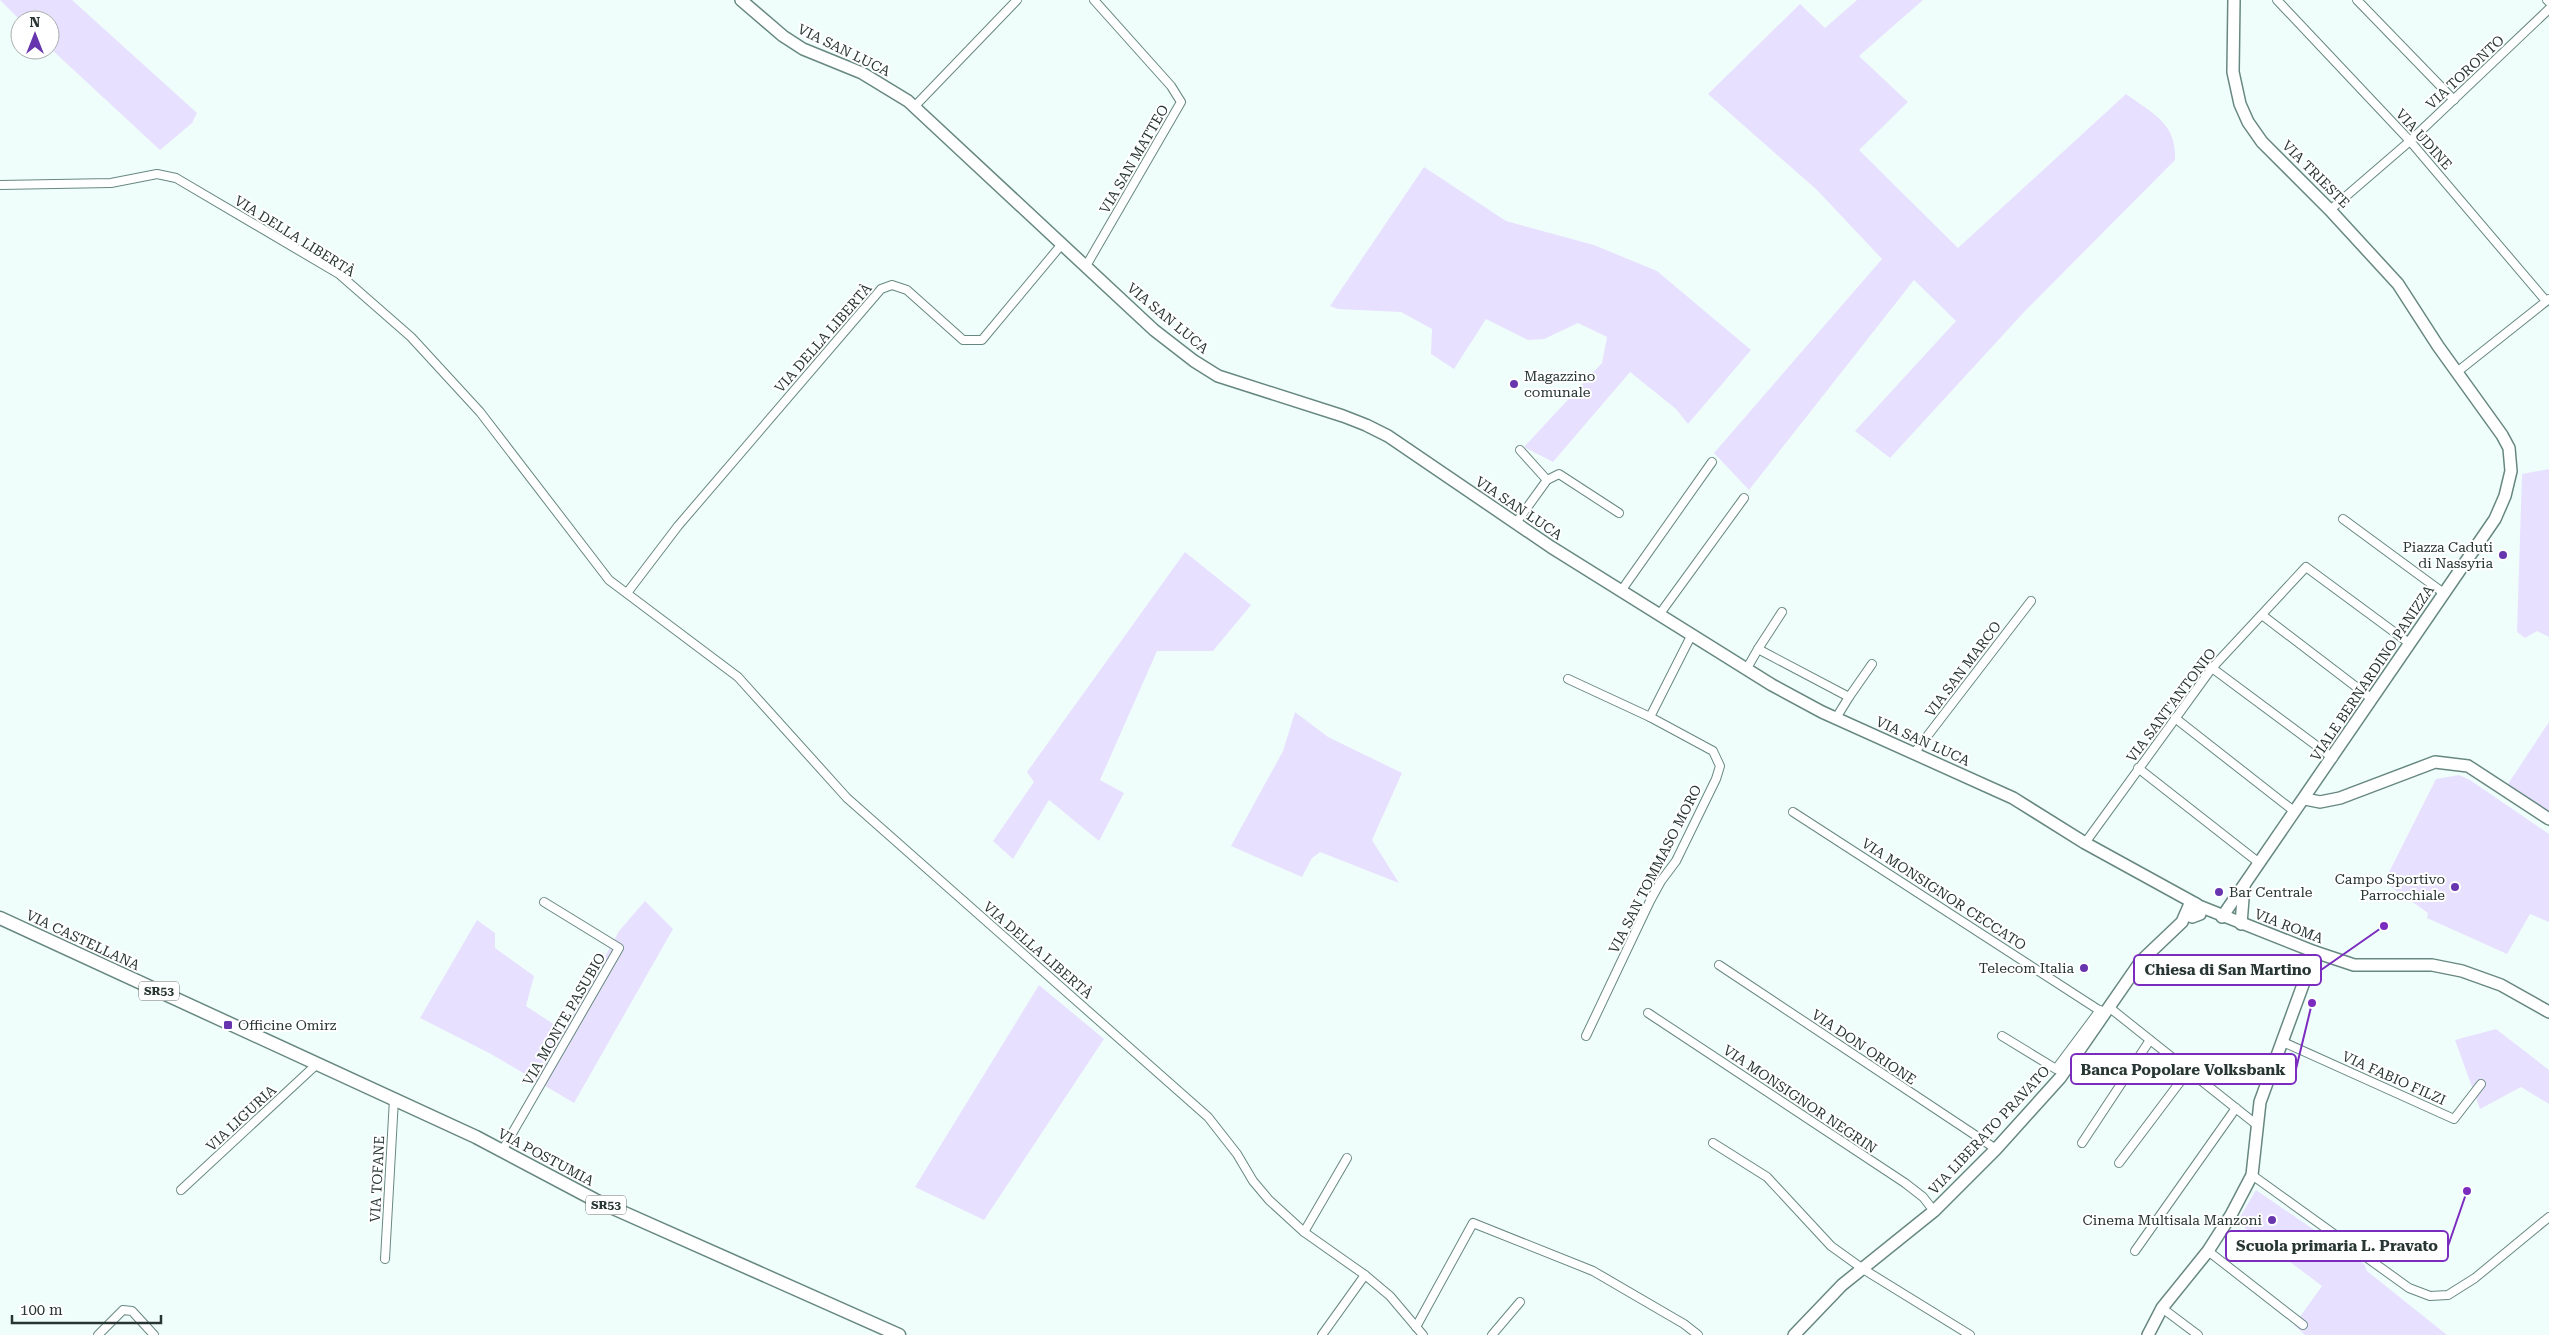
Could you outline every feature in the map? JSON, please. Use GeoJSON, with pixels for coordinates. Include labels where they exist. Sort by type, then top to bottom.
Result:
{"type":"FeatureCollection","features":[{"type":"Feature","properties":{"kind":"main road","name":"VIA CASTELLANA"},"geometry":{"type":"LineString","coordinates":[[0,918],[317,1064]]}},
{"type":"Feature","properties":{"kind":"main road","name":"VIA POSTUMIA"},"geometry":{"type":"LineString","coordinates":[[317,1064],[502,1151],[595,1200],[898,1335]]}},
{"type":"Feature","properties":{"kind":"street","name":"VIA SAN LUCA"},"geometry":{"type":"LineString","coordinates":[[741,0],[783,36],[803,49],[862,73],[914,107],[1154,330],[1218,376],[1366,425],[1437,468],[1462,488],[1746,670],[1836,718],[1915,752],[2013,798],[2085,843],[2176,894],[2194,911]]}},
{"type":"Feature","properties":{"kind":"street"},"geometry":{"type":"LineString","coordinates":[[914,107],[1017,0]]}},
{"type":"Feature","properties":{"kind":"street","name":"VIA SAN MATTEO"},"geometry":{"type":"LineString","coordinates":[[1086,266],[1181,102],[1171,86],[1094,0]]}},
{"type":"Feature","properties":{"kind":"street","name":"VIA TRIESTE"},"geometry":{"type":"LineString","coordinates":[[2234,0],[2232,72],[2240,104],[2248,122],[2262,142],[2330,210],[2398,284],[2438,346]]}},
{"type":"Feature","properties":{"kind":"street","name":"VIA UDINE"},"geometry":{"type":"LineString","coordinates":[[2277,0],[2410,141],[2548,300]]}},
{"type":"Feature","properties":{"kind":"street"},"geometry":{"type":"LineString","coordinates":[[2357,0],[2454,100]]}},
{"type":"Feature","properties":{"kind":"street","name":"VIA TORONTO"},"geometry":{"type":"LineString","coordinates":[[2330,210],[2410,141],[2549,9]]}},
{"type":"Feature","properties":{"kind":"street","name":"VIA DELLA LIBERTÀ"},"geometry":{"type":"LineString","coordinates":[[0,185],[111,183],[157,174],[176,178],[340,274],[412,337],[473,405],[609,580],[738,677],[847,798],[1208,1117],[1237,1154],[1253,1181],[1269,1200],[1304,1232],[1365,1274],[1390,1296],[1423,1335]]}},
{"type":"Feature","properties":{"kind":"street","name":"VIA DELLA LIBERTÀ"},"geometry":{"type":"LineString","coordinates":[[627,593],[678,526],[880,289],[892,286],[907,290],[963,340],[982,340],[1062,244]]}},
{"type":"Feature","properties":{"kind":"street"},"geometry":{"type":"LineString","coordinates":[[2457,372],[2548,300]]}},
{"type":"Feature","properties":{"kind":"street","name":"VIALE BERNARDINO PANIZZA"},"geometry":{"type":"LineString","coordinates":[[2220,916],[2305,799],[2409,643],[2445,594],[2495,519],[2505,496],[2510,471],[2509,448],[2502,434],[2438,346]]}},
{"type":"Feature","properties":{"kind":"street"},"geometry":{"type":"LineString","coordinates":[[1520,450],[1547,480]]}},
{"type":"Feature","properties":{"kind":"street"},"geometry":{"type":"LineString","coordinates":[[1620,591],[1712,462]]}},
{"type":"Feature","properties":{"kind":"street"},"geometry":{"type":"LineString","coordinates":[[1516,523],[1547,480],[1559,474],[1619,513]]}},
{"type":"Feature","properties":{"kind":"street"},"geometry":{"type":"LineString","coordinates":[[1658,615],[1744,498]]}},
{"type":"Feature","properties":{"kind":"street"},"geometry":{"type":"LineString","coordinates":[[2343,519],[2445,594]]}},
{"type":"Feature","properties":{"kind":"street","name":"VIA SANT'ANTONIO"},"geometry":{"type":"LineString","coordinates":[[2085,843],[2212,668],[2306,567],[2409,643]]}},
{"type":"Feature","properties":{"kind":"street","name":"VIA SAN MARCO"},"geometry":{"type":"LineString","coordinates":[[1915,752],[2031,601]]}},
{"type":"Feature","properties":{"kind":"street"},"geometry":{"type":"LineString","coordinates":[[1746,670],[1782,612]]}},
{"type":"Feature","properties":{"kind":"street"},"geometry":{"type":"LineString","coordinates":[[2262,615],[2372,699]]}},
{"type":"Feature","properties":{"kind":"street"},"geometry":{"type":"LineString","coordinates":[[1650,717],[1691,636]]}},
{"type":"Feature","properties":{"kind":"street"},"geometry":{"type":"LineString","coordinates":[[1758,649],[1849,697]]}},
{"type":"Feature","properties":{"kind":"street"},"geometry":{"type":"LineString","coordinates":[[1836,718],[1872,664]]}},
{"type":"Feature","properties":{"kind":"street"},"geometry":{"type":"LineString","coordinates":[[2212,668],[2333,758]]}},
{"type":"Feature","properties":{"kind":"street","name":"VIA SAN TOMMASO MORO"},"geometry":{"type":"LineString","coordinates":[[1568,679],[1650,717],[1713,751],[1720,766],[1716,779],[1676,862],[1661,881],[1650,901],[1586,1036]]}},
{"type":"Feature","properties":{"kind":"street"},"geometry":{"type":"LineString","coordinates":[[2175,718],[2295,812]]}},
{"type":"Feature","properties":{"kind":"street"},"geometry":{"type":"LineString","coordinates":[[2305,799],[2320,802],[2340,798],[2436,762],[2455,763],[2468,766],[2549,819]]}},
{"type":"Feature","properties":{"kind":"street"},"geometry":{"type":"LineString","coordinates":[[2138,768],[2258,862]]}},
{"type":"Feature","properties":{"kind":"street","name":"VIA MONSIGNOR CECCATO"},"geometry":{"type":"LineString","coordinates":[[1793,812],[2150,1040],[2256,1125]]}},
{"type":"Feature","properties":{"kind":"street","name":"VIALE BERNARDINO PANIZZA"},"geometry":{"type":"LineString","coordinates":[[2241,924],[2245,882]]}},
{"type":"Feature","properties":{"kind":"street","name":"VIA MONTE PASUBIO"},"geometry":{"type":"LineString","coordinates":[[502,1151],[619,948],[544,902]]}},
{"type":"Feature","properties":{"kind":"street","name":"VIA LIBERATO PRAVATO"},"geometry":{"type":"LineString","coordinates":[[1794,1335],[1842,1285],[1934,1211],[1996,1149],[2060,1078],[2145,956],[2194,911]]}},
{"type":"Feature","properties":{"kind":"street","name":"VIA ROMA"},"geometry":{"type":"LineString","coordinates":[[2194,911],[2220,916],[2314,952],[2354,965],[2432,965],[2462,971],[2501,985],[2549,1012]]}},
{"type":"Feature","properties":{"kind":"street"},"geometry":{"type":"LineString","coordinates":[[2148,1335],[2162,1308],[2208,1251],[2231,1215],[2252,1176],[2256,1125],[2260,1102],[2314,952]]}},
{"type":"Feature","properties":{"kind":"street","name":"VIA DON ORIONE"},"geometry":{"type":"LineString","coordinates":[[1719,965],[1996,1149]]}},
{"type":"Feature","properties":{"kind":"street"},"geometry":{"type":"LineString","coordinates":[[2002,1036],[2056,1069],[2105,1011]]}},
{"type":"Feature","properties":{"kind":"street","name":"VIA MONSIGNOR NEGRIN"},"geometry":{"type":"LineString","coordinates":[[1648,1012],[1905,1183],[1923,1197],[1934,1211]]}},
{"type":"Feature","properties":{"kind":"street"},"geometry":{"type":"LineString","coordinates":[[2082,1143],[2150,1040]]}},
{"type":"Feature","properties":{"kind":"street","name":"VIA FABIO FILZI"},"geometry":{"type":"LineString","coordinates":[[2282,1042],[2454,1119],[2481,1084]]}},
{"type":"Feature","properties":{"kind":"street","name":"VIA LIGURIA"},"geometry":{"type":"LineString","coordinates":[[181,1190],[317,1064]]}},
{"type":"Feature","properties":{"kind":"street"},"geometry":{"type":"LineString","coordinates":[[2119,1163],[2189,1070]]}},
{"type":"Feature","properties":{"kind":"street","name":"VIA TOFANE"},"geometry":{"type":"LineString","coordinates":[[385,1259],[394,1099]]}},
{"type":"Feature","properties":{"kind":"street"},"geometry":{"type":"LineString","coordinates":[[2135,1251],[2236,1108]]}},
{"type":"Feature","properties":{"kind":"street"},"geometry":{"type":"LineString","coordinates":[[1713,1142],[1767,1177],[1831,1246],[1862,1269],[1970,1335]]}},
{"type":"Feature","properties":{"kind":"street"},"geometry":{"type":"LineString","coordinates":[[1304,1232],[1347,1158]]}},
{"type":"Feature","properties":{"kind":"street"},"geometry":{"type":"LineString","coordinates":[[2252,1176],[2409,1288],[2430,1296],[2448,1295],[2475,1278],[2549,1217]]}},
{"type":"Feature","properties":{"kind":"street"},"geometry":{"type":"LineString","coordinates":[[1416,1326],[1473,1224],[1593,1271],[1698,1335]]}},
{"type":"Feature","properties":{"kind":"street"},"geometry":{"type":"LineString","coordinates":[[2208,1251],[2303,1325]]}},
{"type":"Feature","properties":{"kind":"street"},"geometry":{"type":"LineString","coordinates":[[1322,1335],[1365,1274]]}},
{"type":"Feature","properties":{"kind":"street"},"geometry":{"type":"LineString","coordinates":[[1492,1335],[1520,1302]]}},
{"type":"Feature","properties":{"kind":"street"},"geometry":{"type":"LineString","coordinates":[[2162,1308],[2198,1335]]}},
{"type":"Feature","properties":{"kind":"street"},"geometry":{"type":"LineString","coordinates":[[98,1335],[123,1310],[132,1311],[154,1335]]}},
{"type":"Feature","properties":{"kind":"shaded area"},"geometry":{"type":"Polygon","coordinates":[[[0,0],[72,0],[197,113],[192,123],[160,150],[60,57],[60,10],[10,10],[0,0]]]}},
{"type":"Feature","properties":{"kind":"shaded area"},"geometry":{"type":"Polygon","coordinates":[[[1857,0],[1923,0],[1859,56],[1908,102],[1859,150],[1958,248],[2126,94],[2154,114],[2167,128],[2175,147],[2175,160],[2025,311],[1890,458],[1855,431],[1956,321],[1914,280],[1749,490],[1714,453],[1882,259],[1817,190],[1708,94],[1800,4],[1825,28],[1857,0]]]}},
{"type":"Feature","properties":{"kind":"shaded area"},"geometry":{"type":"Polygon","coordinates":[[[1424,167],[1506,221],[1594,245],[1657,271],[1751,350],[1688,424],[1676,409],[1630,372],[1553,462],[1524,447],[1602,363],[1607,337],[1578,323],[1544,339],[1528,340],[1486,319],[1454,369],[1431,354],[1432,329],[1401,312],[1338,309],[1330,306],[1424,167]]]}},
{"type":"Feature","properties":{"kind":"shaded area"},"geometry":{"type":"Polygon","coordinates":[[[2549,469],[2549,637],[2537,631],[2525,638],[2517,632],[2522,474],[2549,469]]]}},
{"type":"Feature","properties":{"kind":"shaded area"},"geometry":{"type":"Polygon","coordinates":[[[1185,552],[1251,605],[1213,651],[1157,651],[1100,780],[1124,793],[1099,841],[1049,800],[1013,859],[993,841],[1034,782],[1027,772],[1185,552]]]}},
{"type":"Feature","properties":{"kind":"shaded area"},"geometry":{"type":"Polygon","coordinates":[[[1295,712],[1328,737],[1402,773],[1372,840],[1399,883],[1320,852],[1312,858],[1302,877],[1231,846],[1283,751],[1295,712]]]}},
{"type":"Feature","properties":{"kind":"shaded area"},"geometry":{"type":"Polygon","coordinates":[[[2549,722],[2549,817],[2506,787],[2549,722]]]}},
{"type":"Feature","properties":{"kind":"shaded area"},"geometry":{"type":"Polygon","coordinates":[[[2459,775],[2470,780],[2549,834],[2549,922],[2530,914],[2507,954],[2427,918],[2428,913],[2384,882],[2436,779],[2459,775]]]}},
{"type":"Feature","properties":{"kind":"shaded area"},"geometry":{"type":"Polygon","coordinates":[[[645,901],[673,929],[574,1103],[491,1054],[420,1018],[477,920],[495,933],[495,948],[534,976],[526,1006],[564,1031],[619,931],[645,901]]]}},
{"type":"Feature","properties":{"kind":"shaded area"},"geometry":{"type":"Polygon","coordinates":[[[1039,985],[1104,1039],[984,1220],[915,1187],[1039,985]]]}},
{"type":"Feature","properties":{"kind":"shaded area"},"geometry":{"type":"Polygon","coordinates":[[[2496,1029],[2549,1070],[2549,1104],[2521,1087],[2480,1109],[2455,1040],[2496,1029]]]}},
{"type":"Feature","properties":{"kind":"shaded area"},"geometry":{"type":"Polygon","coordinates":[[[2256,1190],[2364,1264],[2367,1271],[2447,1335],[2305,1335],[2294,1325],[2322,1286],[2237,1222],[2256,1190]]]}},
{"type":"Feature","properties":{"kind":"place","name":"Magazzino comunale"},"geometry":{"type":"Point","coordinates":[1514,384]}},
{"type":"Feature","properties":{"kind":"place","name":"Piazza Caduti di Nassyria"},"geometry":{"type":"Point","coordinates":[2503,555]}},
{"type":"Feature","properties":{"kind":"place","name":"Campo Sportivo Parrocchiale"},"geometry":{"type":"Point","coordinates":[2455,887]}},
{"type":"Feature","properties":{"kind":"place","name":"Bar Centrale"},"geometry":{"type":"Point","coordinates":[2219,892]}},
{"type":"Feature","properties":{"kind":"place","name":"Chiesa di San Martino"},"geometry":{"type":"Point","coordinates":[2384,926]}},
{"type":"Feature","properties":{"kind":"place","name":"Telecom Italia"},"geometry":{"type":"Point","coordinates":[2084,968]}},
{"type":"Feature","properties":{"kind":"place","name":"Banca Popolare Volksbank"},"geometry":{"type":"Point","coordinates":[2312,1003]}},
{"type":"Feature","properties":{"kind":"place","name":"Officine Omirz"},"geometry":{"type":"Point","coordinates":[228,1025]}},
{"type":"Feature","properties":{"kind":"place","name":"Scuola primaria L. Pravato"},"geometry":{"type":"Point","coordinates":[2467,1191]}},
{"type":"Feature","properties":{"kind":"place","name":"Cinema Multisala Manzoni"},"geometry":{"type":"Point","coordinates":[2272,1220]}}]}
